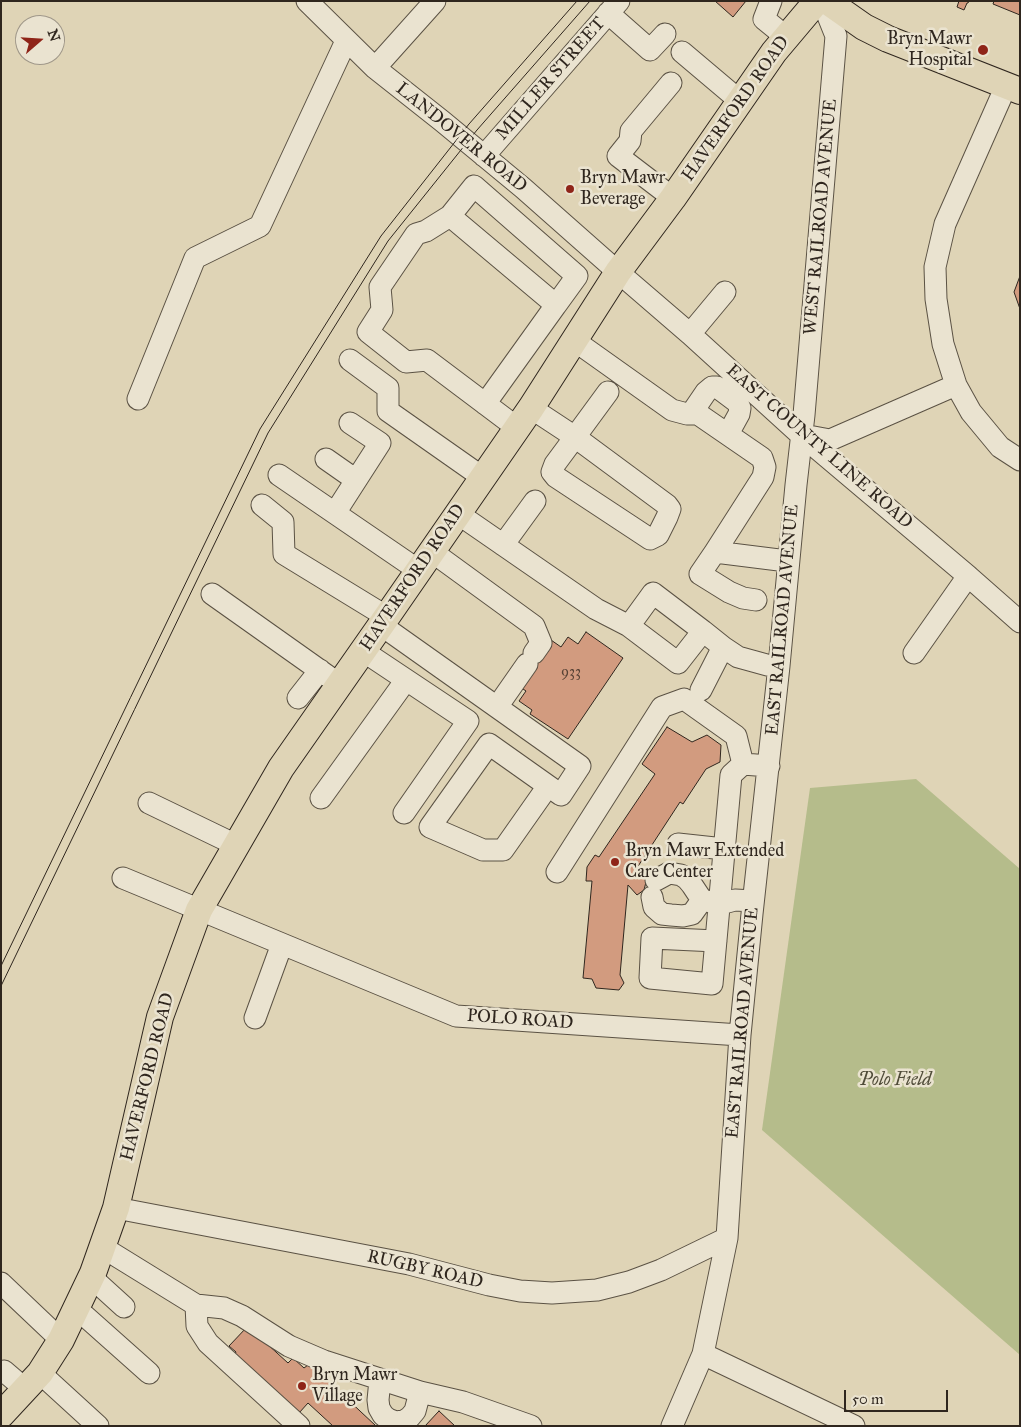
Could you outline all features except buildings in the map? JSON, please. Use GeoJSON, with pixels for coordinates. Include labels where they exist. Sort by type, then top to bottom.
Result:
{"type":"FeatureCollection","features":[{"type":"Feature","properties":{"kind":"main road","name":"HAVERFORD ROAD"},"geometry":{"type":"LineString","coordinates":[[1,1415],[33,1381],[61,1340],[91,1277],[116,1208],[160,1017],[199,910],[330,677],[363,651],[575,341],[618,272],[673,198],[786,37],[817,1]]}},
{"type":"Feature","properties":{"kind":"main road"},"geometry":{"type":"LineString","coordinates":[[827,1],[864,27],[888,39],[1013,89]]}},
{"type":"Feature","properties":{"kind":"street","name":"LANDOVER ROAD"},"geometry":{"type":"LineString","coordinates":[[307,1],[375,68],[523,188],[618,272]]}},
{"type":"Feature","properties":{"kind":"street"},"geometry":{"type":"LineString","coordinates":[[375,68],[435,1]]}},
{"type":"Feature","properties":{"kind":"street"},"geometry":{"type":"LineString","coordinates":[[771,1],[764,19],[786,37]]}},
{"type":"Feature","properties":{"kind":"street","name":"WEST RAILROAD AVENUE"},"geometry":{"type":"LineString","coordinates":[[801,435],[836,36],[822,1]]}},
{"type":"Feature","properties":{"kind":"street"},"geometry":{"type":"LineString","coordinates":[[613,7],[650,50],[665,34]]}},
{"type":"Feature","properties":{"kind":"street","name":"MILLER STREET"},"geometry":{"type":"LineString","coordinates":[[484,156],[613,7]]}},
{"type":"Feature","properties":{"kind":"street"},"geometry":{"type":"LineString","coordinates":[[138,399],[195,258],[260,226],[346,41]]}},
{"type":"Feature","properties":{"kind":"street"},"geometry":{"type":"LineString","coordinates":[[682,52],[740,101]]}},
{"type":"Feature","properties":{"kind":"street"},"geometry":{"type":"LineString","coordinates":[[671,83],[631,131],[630,141],[618,156],[673,198]]}},
{"type":"Feature","properties":{"kind":"street"},"geometry":{"type":"LineString","coordinates":[[1013,89],[945,224],[936,267],[936,299],[943,344],[956,385],[972,412],[1000,447],[1020,460]]}},
{"type":"Feature","properties":{"kind":"street"},"geometry":{"type":"LineString","coordinates":[[485,404],[577,276],[474,186],[450,216],[426,231],[416,234],[380,287],[382,310],[368,332],[406,362],[427,360],[485,404],[574,437],[667,505],[670,509],[658,534],[650,539],[556,477],[552,472],[555,464],[574,437],[608,392]]}},
{"type":"Feature","properties":{"kind":"street"},"geometry":{"type":"LineString","coordinates":[[504,212],[523,188]]}},
{"type":"Feature","properties":{"kind":"street"},"geometry":{"type":"LineString","coordinates":[[450,216],[556,305]]}},
{"type":"Feature","properties":{"kind":"street","name":"EAST COUNTY LINE ROAD"},"geometry":{"type":"LineString","coordinates":[[618,272],[690,334],[801,435],[1020,622]]}},
{"type":"Feature","properties":{"kind":"street"},"geometry":{"type":"LineString","coordinates":[[690,334],[725,292]]}},
{"type":"Feature","properties":{"kind":"street"},"geometry":{"type":"LineString","coordinates":[[575,341],[672,410],[698,414],[762,458],[764,467],[763,477],[700,574],[729,592],[743,598],[756,600]]}},
{"type":"Feature","properties":{"kind":"street"},"geometry":{"type":"LineString","coordinates":[[350,360],[388,388],[388,411],[482,477]]}},
{"type":"Feature","properties":{"kind":"street"},"geometry":{"type":"LineString","coordinates":[[801,435],[830,440],[956,385]]}},
{"type":"Feature","properties":{"kind":"street"},"geometry":{"type":"LineString","coordinates":[[691,414],[706,392],[712,387],[717,387],[736,402],[740,408],[739,414],[728,434]]}},
{"type":"Feature","properties":{"kind":"street"},"geometry":{"type":"LineString","coordinates":[[335,513],[380,443],[350,423]]}},
{"type":"Feature","properties":{"kind":"street","name":"EAST RAILROAD AVENUE"},"geometry":{"type":"LineString","coordinates":[[672,1426],[703,1354],[727,1238],[740,1035],[752,908],[769,766],[801,435]]}},
{"type":"Feature","properties":{"kind":"street"},"geometry":{"type":"LineString","coordinates":[[326,459],[356,480]]}},
{"type":"Feature","properties":{"kind":"street"},"geometry":{"type":"LineString","coordinates":[[279,475],[335,513],[425,561],[534,626],[541,643],[497,708]]}},
{"type":"Feature","properties":{"kind":"street"},"geometry":{"type":"LineString","coordinates":[[503,545],[535,501]]}},
{"type":"Feature","properties":{"kind":"street"},"geometry":{"type":"LineString","coordinates":[[262,505],[283,522],[284,554],[384,621],[497,708],[580,766],[561,795],[489,744],[430,827],[483,850],[503,850],[548,786]]}},
{"type":"Feature","properties":{"kind":"street"},"geometry":{"type":"LineString","coordinates":[[458,513],[596,609],[629,626],[678,663],[703,631]]}},
{"type":"Feature","properties":{"kind":"street"},"geometry":{"type":"LineString","coordinates":[[714,552],[779,560],[789,559]]}},
{"type":"Feature","properties":{"kind":"street"},"geometry":{"type":"LineString","coordinates":[[914,653],[968,576]]}},
{"type":"Feature","properties":{"kind":"street"},"geometry":{"type":"LineString","coordinates":[[629,626],[653,593],[738,657],[767,665],[779,666]]}},
{"type":"Feature","properties":{"kind":"street"},"geometry":{"type":"LineString","coordinates":[[212,594],[330,677],[298,698]]}},
{"type":"Feature","properties":{"kind":"street"},"geometry":{"type":"LineString","coordinates":[[702,690],[723,647]]}},
{"type":"Feature","properties":{"kind":"street"},"geometry":{"type":"LineString","coordinates":[[363,651],[468,721],[404,813]]}},
{"type":"Feature","properties":{"kind":"street"},"geometry":{"type":"LineString","coordinates":[[321,798],[406,680]]}},
{"type":"Feature","properties":{"kind":"street"},"geometry":{"type":"LineString","coordinates":[[557,872],[662,707],[684,699],[736,736],[743,764]]}},
{"type":"Feature","properties":{"kind":"street"},"geometry":{"type":"LineString","coordinates":[[716,941],[711,902],[724,849],[731,775],[743,764],[769,766]]}},
{"type":"Feature","properties":{"kind":"street"},"geometry":{"type":"LineString","coordinates":[[149,803],[236,845]]}},
{"type":"Feature","properties":{"kind":"street"},"geometry":{"type":"LineString","coordinates":[[678,844],[724,849]]}},
{"type":"Feature","properties":{"kind":"street"},"geometry":{"type":"LineString","coordinates":[[711,902],[692,914],[683,916],[662,914],[654,907],[654,888],[669,874],[681,875],[711,902],[730,911],[735,913],[752,908]]}},
{"type":"Feature","properties":{"kind":"street","name":"POLO ROAD"},"geometry":{"type":"LineString","coordinates":[[123,878],[456,1016],[740,1035]]}},
{"type":"Feature","properties":{"kind":"street"},"geometry":{"type":"LineString","coordinates":[[255,1018],[282,944]]}},
{"type":"Feature","properties":{"kind":"street","name":"RUGBY ROAD"},"geometry":{"type":"LineString","coordinates":[[116,1208],[409,1264],[489,1285],[552,1293],[596,1290],[629,1282],[661,1270],[727,1238]]}},
{"type":"Feature","properties":{"kind":"street"},"geometry":{"type":"LineString","coordinates":[[102,1247],[196,1305],[224,1308],[242,1316],[289,1346],[324,1361],[420,1392],[463,1402],[531,1426]]}},
{"type":"Feature","properties":{"kind":"street"},"geometry":{"type":"LineString","coordinates":[[91,1277],[121,1304],[96,1326]]}},
{"type":"Feature","properties":{"kind":"street"},"geometry":{"type":"LineString","coordinates":[[1,1283],[61,1340]]}},
{"type":"Feature","properties":{"kind":"street"},"geometry":{"type":"LineString","coordinates":[[196,1305],[197,1326],[208,1343],[299,1426]]}},
{"type":"Feature","properties":{"kind":"street"},"geometry":{"type":"LineString","coordinates":[[76,1308],[149,1373]]}},
{"type":"Feature","properties":{"kind":"street"},"geometry":{"type":"LineString","coordinates":[[703,1354],[854,1426]]}},
{"type":"Feature","properties":{"kind":"street"},"geometry":{"type":"LineString","coordinates":[[1,1373],[4,1371],[33,1381],[98,1426]]}},
{"type":"Feature","properties":{"kind":"street"},"geometry":{"type":"LineString","coordinates":[[380,1380],[379,1408],[388,1420],[404,1421],[410,1417],[415,1411],[420,1392]]}},
{"type":"Feature","properties":{"kind":"green space","name":"Polo Field"},"geometry":{"type":"Polygon","coordinates":[[[916,779],[1020,869],[1020,1355],[762,1130],[810,788],[916,779]]]}},
{"type":"Feature","properties":{"kind":"tram line"},"geometry":{"type":"LineString","coordinates":[[1,966],[260,429],[381,236],[469,124],[577,1]]}},
{"type":"Feature","properties":{"kind":"tram line"},"geometry":{"type":"LineString","coordinates":[[1,986],[268,433],[388,241],[477,130],[590,1]]}},
{"type":"Feature","properties":{"kind":"place","name":"Bryn Mawr Hospital"},"geometry":{"type":"Point","coordinates":[983,50]}},
{"type":"Feature","properties":{"kind":"place","name":"Bryn Mawr Beverage"},"geometry":{"type":"Point","coordinates":[570,189]}},
{"type":"Feature","properties":{"kind":"place","name":"Bryn Mawr Extended Care Center"},"geometry":{"type":"Point","coordinates":[615,862]}},
{"type":"Feature","properties":{"kind":"place","name":"Bryn Mawr Village"},"geometry":{"type":"Point","coordinates":[302,1386]}}]}
